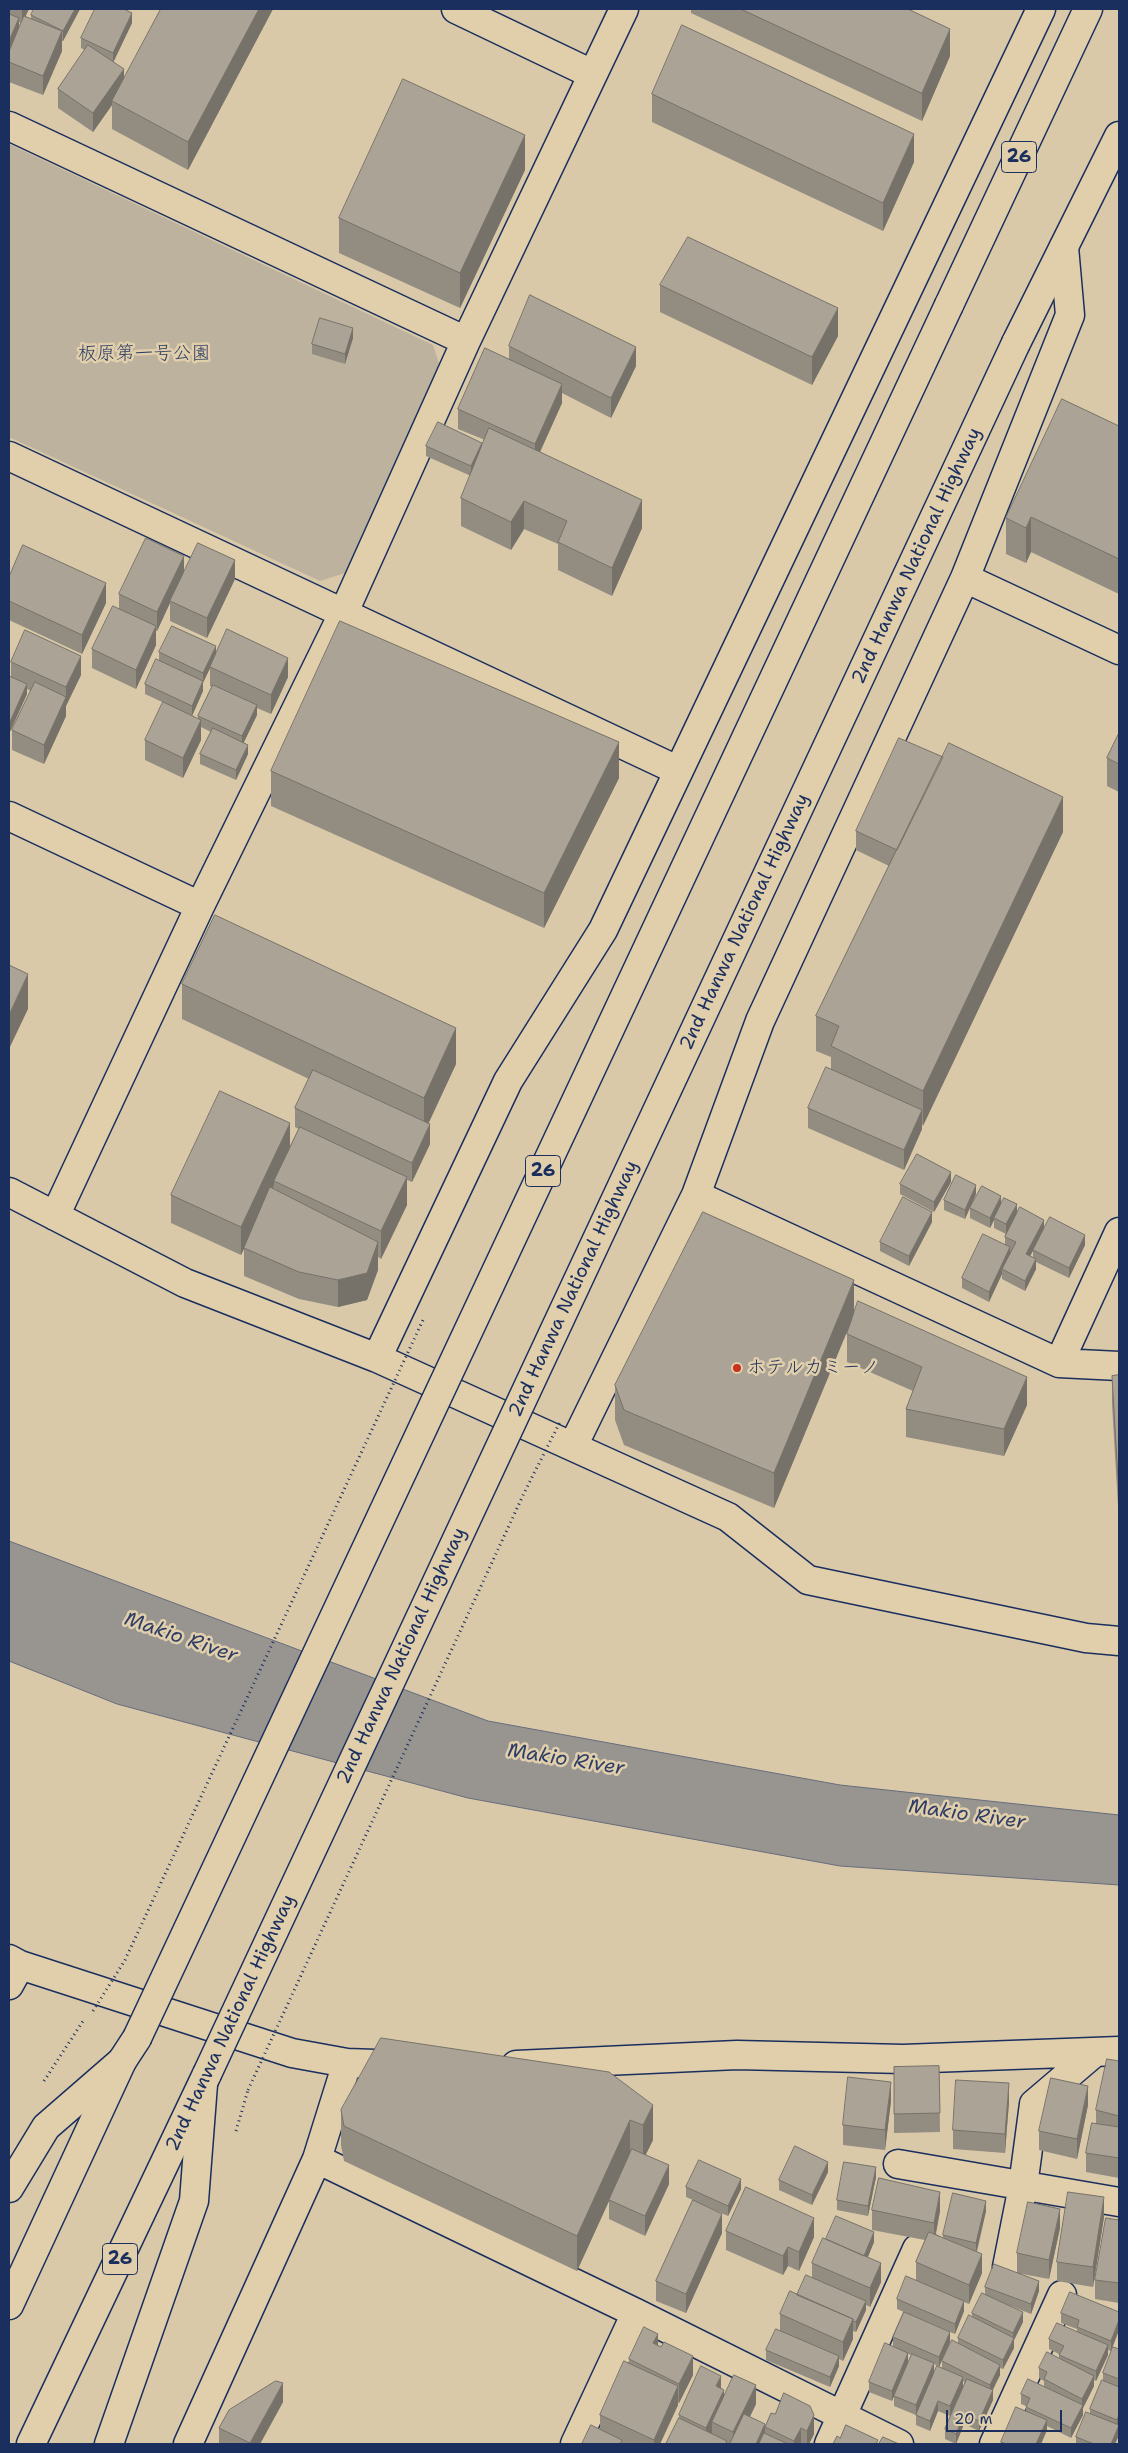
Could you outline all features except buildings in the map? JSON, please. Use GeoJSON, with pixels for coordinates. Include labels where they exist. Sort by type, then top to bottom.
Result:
{"type":"FeatureCollection","features":[{"type":"Feature","properties":{"kind":"main road"},"geometry":{"type":"LineString","coordinates":[[456,9],[592,74]]}},
{"type":"Feature","properties":{"kind":"main road"},"geometry":{"type":"LineString","coordinates":[[55,1216],[200,906],[344,612],[466,341],[624,9]]}},
{"type":"Feature","properties":{"kind":"main road"},"geometry":{"type":"LineString","coordinates":[[377,1358],[508,1081],[603,930],[677,770],[1041,9]]}},
{"type":"Feature","properties":{"kind":"main road","name":"26"},"geometry":{"type":"LineString","coordinates":[[9,2305],[122,2061],[137,2038],[1088,9]]}},
{"type":"Feature","properties":{"kind":"main road"},"geometry":{"type":"LineString","coordinates":[[9,126],[466,341]]}},
{"type":"Feature","properties":{"kind":"main road","name":"2nd Hanwa National Highway"},"geometry":{"type":"LineString","coordinates":[[31,2444],[205,2079],[1016,343],[1119,136]]}},
{"type":"Feature","properties":{"kind":"main road"},"geometry":{"type":"LineString","coordinates":[[573,1446],[696,1195],[760,1021],[965,578],[1070,314],[1064,247]]}},
{"type":"Feature","properties":{"kind":"main road"},"geometry":{"type":"LineString","coordinates":[[9,456],[677,770]]}},
{"type":"Feature","properties":{"kind":"main road"},"geometry":{"type":"LineString","coordinates":[[965,578],[1119,650]]}},
{"type":"Feature","properties":{"kind":"main road"},"geometry":{"type":"LineString","coordinates":[[9,816],[200,906]]}},
{"type":"Feature","properties":{"kind":"main road"},"geometry":{"type":"LineString","coordinates":[[9,1192],[185,1283],[377,1358],[728,1517],[808,1580],[1086,1638],[1119,1641]]}},
{"type":"Feature","properties":{"kind":"main road"},"geometry":{"type":"LineString","coordinates":[[696,1195],[1059,1363],[1119,1366]]}},
{"type":"Feature","properties":{"kind":"main road"},"geometry":{"type":"LineString","coordinates":[[1059,1363],[1119,1232]]}},
{"type":"Feature","properties":{"kind":"main road"},"geometry":{"type":"LineString","coordinates":[[12,1969],[292,2053],[347,2063],[424,2066]]}},
{"type":"Feature","properties":{"kind":"main road"},"geometry":{"type":"LineString","coordinates":[[492,2067],[737,2055],[903,2059],[1107,2052]]}},
{"type":"Feature","properties":{"kind":"main road"},"geometry":{"type":"LineString","coordinates":[[1007,2267],[1023,2186],[1034,2104],[1107,2052]]}},
{"type":"Feature","properties":{"kind":"main road"},"geometry":{"type":"LineString","coordinates":[[9,2188],[46,2127],[122,2061]]}},
{"type":"Feature","properties":{"kind":"main road"},"geometry":{"type":"LineString","coordinates":[[188,2444],[317,2159],[347,2063]]}},
{"type":"Feature","properties":{"kind":"main road"},"geometry":{"type":"LineString","coordinates":[[109,2444],[194,2201],[205,2079]]}},
{"type":"Feature","properties":{"kind":"main road"},"geometry":{"type":"LineString","coordinates":[[317,2159],[636,2313],[899,2444]]}},
{"type":"Feature","properties":{"kind":"main road"},"geometry":{"type":"LineString","coordinates":[[898,2164],[1119,2202]]}},
{"type":"Feature","properties":{"kind":"main road"},"geometry":{"type":"LineString","coordinates":[[829,2444],[917,2250]]}},
{"type":"Feature","properties":{"kind":"main road"},"geometry":{"type":"LineString","coordinates":[[994,2444],[1062,2295]]}},
{"type":"Feature","properties":{"kind":"main road"},"geometry":{"type":"LineString","coordinates":[[575,2444],[636,2313]]}},
{"type":"Feature","properties":{"kind":"path"},"geometry":{"type":"LineString","coordinates":[[39,2089],[81,2024],[93,2011],[124,1960],[423,1320]]}},
{"type":"Feature","properties":{"kind":"path"},"geometry":{"type":"LineString","coordinates":[[248,2090],[525,1490],[560,1422]]}},
{"type":"Feature","properties":{"kind":"green space","name":"板原第一号公園"},"geometry":{"type":"Polygon","coordinates":[[[9,144],[433,345],[441,369],[345,573],[320,581],[9,437],[9,144]]]}},
{"type":"Feature","properties":{"kind":"water","name":"Makio River"},"geometry":{"type":"Polygon","coordinates":[[[9,1541],[488,1721],[840,1785],[1119,1815],[1119,1885],[840,1866],[468,1798],[117,1704],[9,1661],[9,1541]]]}},
{"type":"Feature","properties":{"kind":"place","name":"ホテルカミーノ"},"geometry":{"type":"Point","coordinates":[737,1368]}}]}
